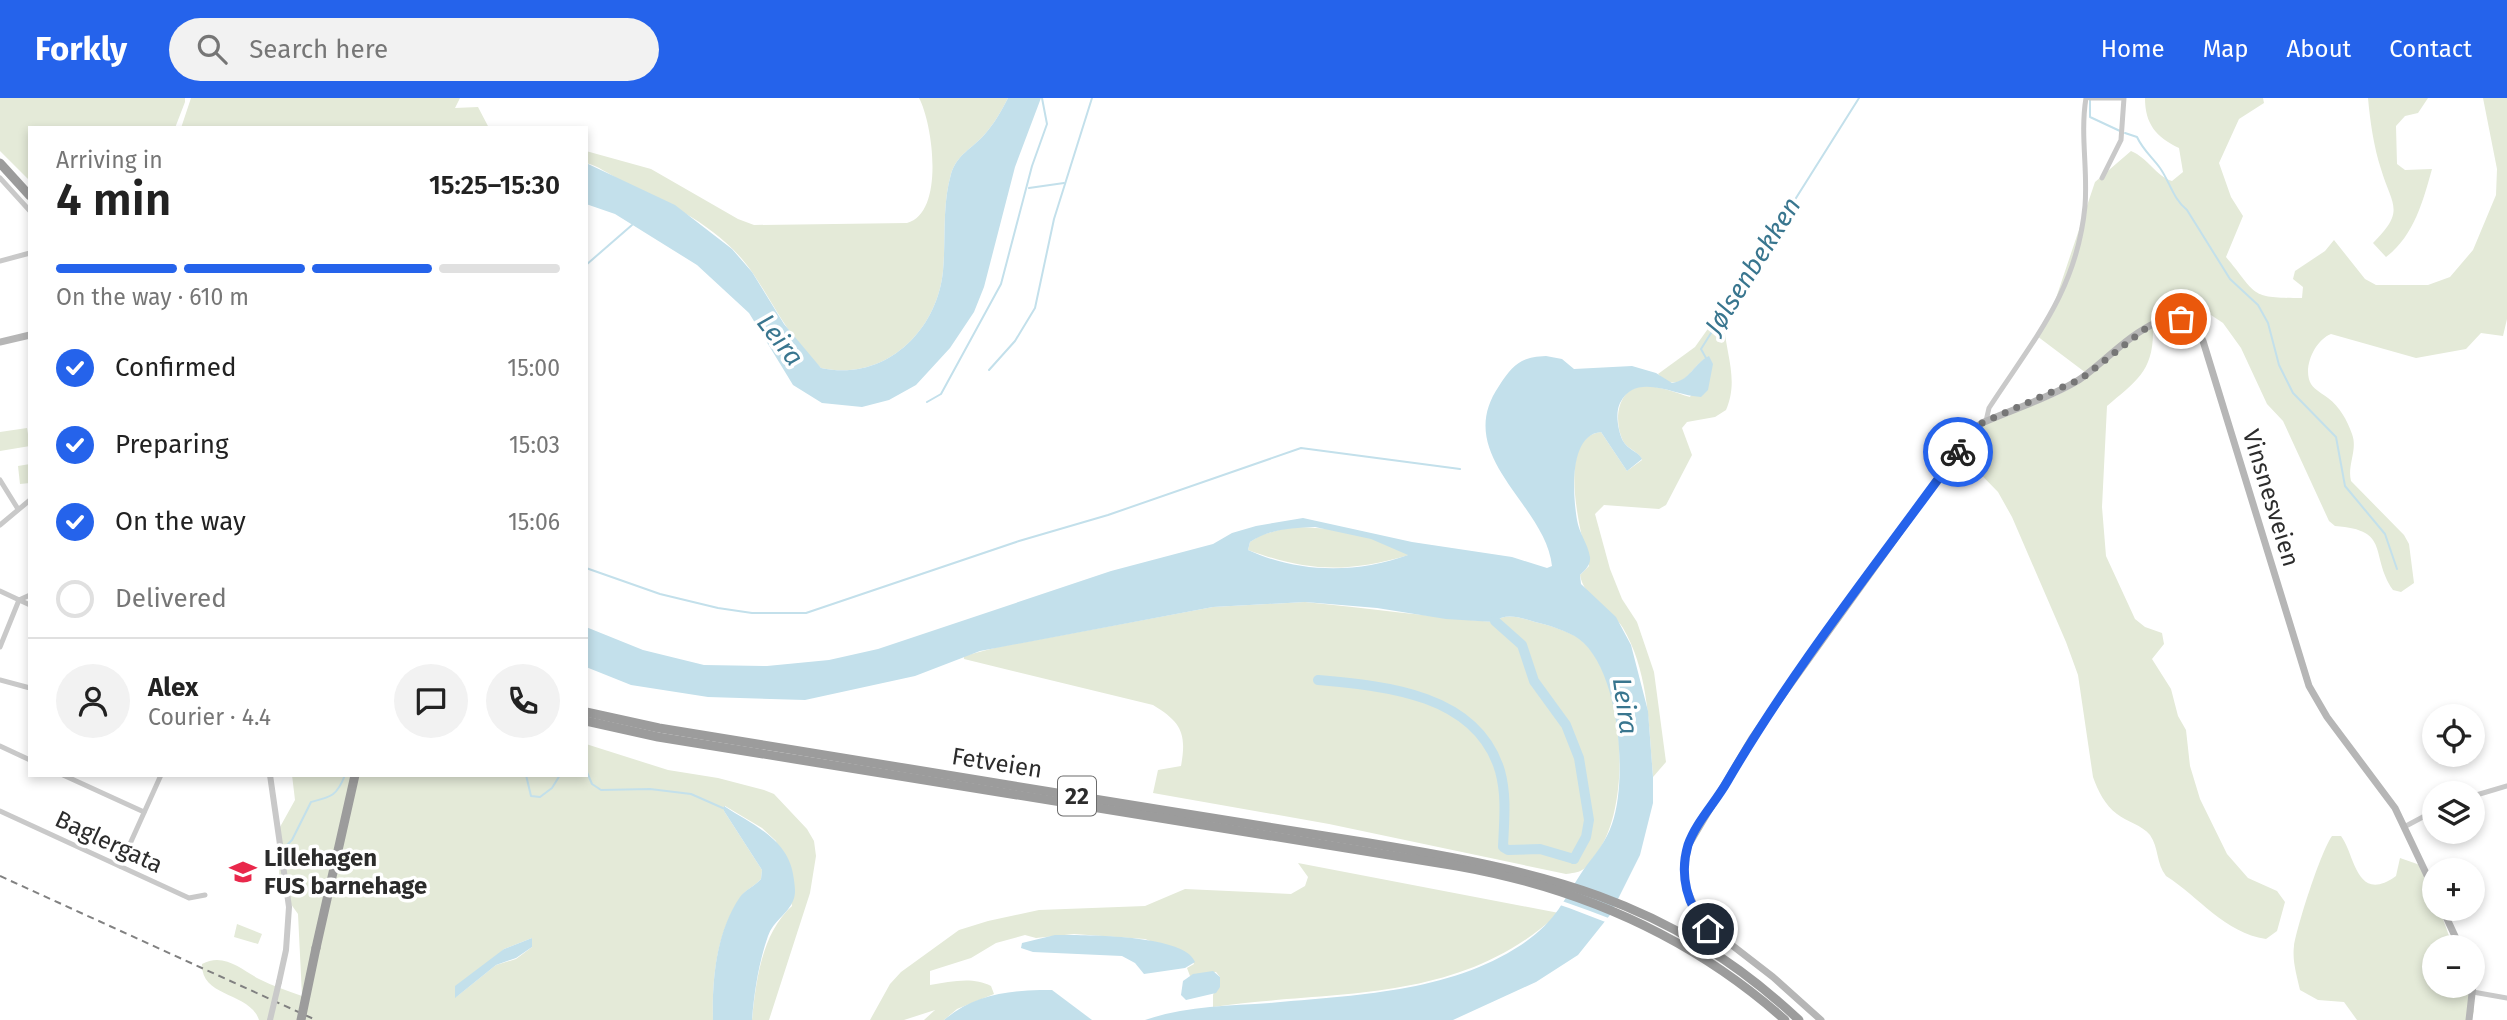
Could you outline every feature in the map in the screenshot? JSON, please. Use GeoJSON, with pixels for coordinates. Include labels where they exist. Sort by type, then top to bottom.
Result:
{"type":"FeatureCollection","features":[{"type":"Feature","properties":{"kind":"highway"},"geometry":{"type":"LineString","coordinates":[[0,163],[28,194]]}},
{"type":"Feature","properties":{"kind":"highway","name":"Fetveien"},"geometry":{"type":"LineString","coordinates":[[588,712],[659,728],[1471,860],[1564,887]]}},
{"type":"Feature","properties":{"kind":"highway","name":"Fetveien"},"geometry":{"type":"LineString","coordinates":[[588,721],[658,737],[1457,866],[1564,887]]}},
{"type":"Feature","properties":{"kind":"highway"},"geometry":{"type":"LineString","coordinates":[[344,819],[349,777]]}},
{"type":"Feature","properties":{"kind":"highway"},"geometry":{"type":"LineString","coordinates":[[301,1020],[354,777]]}},
{"type":"Feature","properties":{"kind":"highway","name":"22"},"geometry":{"type":"LineString","coordinates":[[1564,887],[1628,911],[1722,959],[1799,1020]]}},
{"type":"Feature","properties":{"kind":"highway","name":"22"},"geometry":{"type":"LineString","coordinates":[[1628,911],[1699,954],[1742,984],[1785,1020]]}},
{"type":"Feature","properties":{"kind":"main road","name":"Vinsnesveien"},"geometry":{"type":"LineString","coordinates":[[1984,422],[2081,379],[2130,339],[2157,322],[2181,319],[2196,328],[2208,354],[2309,686],[2327,717],[2406,826],[2422,863]]}},
{"type":"Feature","properties":{"kind":"main road"},"geometry":{"type":"LineString","coordinates":[[0,342],[28,335]]}},
{"type":"Feature","properties":{"kind":"main road"},"geometry":{"type":"LineString","coordinates":[[1821,1020],[1773,977],[1702,922],[1691,904],[1685,881],[1688,846],[1752,738],[1974,429],[1984,422]]}},
{"type":"Feature","properties":{"kind":"main road"},"geometry":{"type":"LineString","coordinates":[[2469,1020],[2472,998]]}},
{"type":"Feature","properties":{"kind":"street"},"geometry":{"type":"LineString","coordinates":[[1984,422],[1989,408],[2048,324],[2069,274],[2085,205],[2088,98],[2123,98],[2121,140],[2102,178]]}},
{"type":"Feature","properties":{"kind":"street"},"geometry":{"type":"LineString","coordinates":[[0,178],[28,209]]}},
{"type":"Feature","properties":{"kind":"street"},"geometry":{"type":"LineString","coordinates":[[0,261],[28,254]]}},
{"type":"Feature","properties":{"kind":"street"},"geometry":{"type":"LineString","coordinates":[[0,480],[18,509]]}},
{"type":"Feature","properties":{"kind":"street"},"geometry":{"type":"LineString","coordinates":[[0,525],[28,502]]}},
{"type":"Feature","properties":{"kind":"street"},"geometry":{"type":"LineString","coordinates":[[0,591],[28,604]]}},
{"type":"Feature","properties":{"kind":"street"},"geometry":{"type":"LineString","coordinates":[[0,647],[19,600],[28,597]]}},
{"type":"Feature","properties":{"kind":"street"},"geometry":{"type":"LineString","coordinates":[[0,680],[28,687]]}},
{"type":"Feature","properties":{"kind":"street"},"geometry":{"type":"LineString","coordinates":[[0,746],[28,759]]}},
{"type":"Feature","properties":{"kind":"street"},"geometry":{"type":"LineString","coordinates":[[67,777],[144,812]]}},
{"type":"Feature","properties":{"kind":"street"},"geometry":{"type":"LineString","coordinates":[[120,866],[160,777]]}},
{"type":"Feature","properties":{"kind":"street"},"geometry":{"type":"LineString","coordinates":[[270,777],[289,907],[286,950],[270,1020]]}},
{"type":"Feature","properties":{"kind":"street"},"geometry":{"type":"LineString","coordinates":[[2485,792],[2507,786]]}},
{"type":"Feature","properties":{"kind":"street","name":"Baglergata"},"geometry":{"type":"LineString","coordinates":[[0,811],[189,898],[205,895]]}},
{"type":"Feature","properties":{"kind":"street"},"geometry":{"type":"LineString","coordinates":[[2406,826],[2422,817]]}},
{"type":"Feature","properties":{"kind":"street"},"geometry":{"type":"LineString","coordinates":[[2485,992],[2507,998]]}},
{"type":"Feature","properties":{"kind":"green space"},"geometry":{"type":"Polygon","coordinates":[[[0,98],[185,98],[176,126],[28,126],[28,179],[0,151],[0,98]]]}},
{"type":"Feature","properties":{"kind":"green space"},"geometry":{"type":"Polygon","coordinates":[[[191,98],[460,98],[455,108],[478,107],[488,126],[182,126],[191,98]]]}},
{"type":"Feature","properties":{"kind":"green space"},"geometry":{"type":"Polygon","coordinates":[[[919,98],[1008,98],[992,126],[961,157],[951,174],[945,210],[943,271],[939,293],[930,314],[903,348],[886,360],[866,367],[844,370],[821,368],[792,335],[752,272],[725,242],[675,207],[588,164],[588,152],[651,169],[738,219],[754,225],[907,223],[919,216],[927,203],[931,186],[931,146],[919,98]]]}},
{"type":"Feature","properties":{"kind":"green space"},"geometry":{"type":"Polygon","coordinates":[[[2145,98],[2263,98],[2264,103],[2239,119],[2219,163],[2231,197],[2243,216],[2226,257],[2256,292],[2272,297],[2302,298],[2303,287],[2293,279],[2295,271],[2325,251],[2334,240],[2365,279],[2376,285],[2428,285],[2450,277],[2473,250],[2496,195],[2497,169],[2483,98],[2507,98],[2507,319],[2503,336],[2481,333],[2466,349],[2416,358],[2331,334],[2315,348],[2309,363],[2311,384],[2336,405],[2352,434],[2354,446],[2351,481],[2404,535],[2409,544],[2414,583],[2401,592],[2393,590],[2372,539],[2365,533],[2353,528],[2335,526],[2329,521],[2283,421],[2267,404],[2241,348],[2223,323],[2211,315],[2190,321],[2169,321],[2153,332],[2146,367],[2134,383],[2107,406],[2102,507],[2106,556],[2135,619],[2145,627],[2162,633],[2164,644],[2152,659],[2171,689],[2178,716],[2186,730],[2190,766],[2200,799],[2227,854],[2248,878],[2277,891],[2285,902],[2277,931],[2266,939],[2238,930],[2225,922],[2166,876],[2150,835],[2117,814],[2102,797],[2093,777],[2078,675],[2066,642],[2012,517],[1998,492],[1961,454],[1976,423],[2054,396],[2069,389],[2086,373],[2037,336],[2052,310],[2095,182],[2131,151],[2166,179],[2172,181],[2183,172],[2179,148],[2153,129],[2147,115],[2145,98]]]}},
{"type":"Feature","properties":{"kind":"green space"},"geometry":{"type":"Polygon","coordinates":[[[2368,98],[2428,98],[2418,113],[2405,116],[2396,126],[2397,164],[2405,170],[2432,169],[2421,205],[2410,228],[2396,249],[2386,257],[2373,243],[2390,223],[2394,208],[2376,152],[2368,98]]]}},
{"type":"Feature","properties":{"kind":"green space"},"geometry":{"type":"Polygon","coordinates":[[[1718,320],[1724,324],[1731,367],[1730,399],[1726,410],[1715,417],[1687,422],[1682,428],[1692,455],[1666,505],[1659,509],[1604,505],[1595,514],[1610,569],[1622,599],[1637,622],[1654,672],[1666,762],[1653,777],[1643,682],[1632,645],[1618,621],[1587,591],[1580,575],[1589,566],[1577,513],[1575,469],[1578,451],[1587,438],[1601,432],[1627,471],[1642,460],[1625,444],[1620,433],[1618,414],[1623,398],[1636,388],[1646,386],[1690,397],[1709,357],[1681,381],[1667,382],[1658,374],[1695,347],[1712,323],[1718,320]]]}},
{"type":"Feature","properties":{"kind":"green space"},"geometry":{"type":"Polygon","coordinates":[[[27,428],[28,446],[0,451],[0,432],[27,428]]]}},
{"type":"Feature","properties":{"kind":"green space"},"geometry":{"type":"Polygon","coordinates":[[[28,464],[28,483],[20,484],[18,466],[28,464]]]}},
{"type":"Feature","properties":{"kind":"green space"},"geometry":{"type":"Polygon","coordinates":[[[1290,527],[1320,528],[1367,536],[1397,547],[1409,555],[1366,565],[1328,568],[1290,563],[1248,550],[1250,542],[1261,535],[1290,527]]]}},
{"type":"Feature","properties":{"kind":"green space"},"geometry":{"type":"Polygon","coordinates":[[[1305,602],[1494,622],[1504,617],[1514,617],[1570,633],[1580,639],[1596,657],[1607,682],[1615,712],[1619,744],[1615,807],[1608,833],[1586,867],[1579,872],[1566,874],[1329,824],[1153,793],[1158,770],[1181,766],[1183,755],[1180,730],[1162,711],[1153,705],[964,659],[964,656],[998,647],[1213,607],[1305,602]]]}},
{"type":"Feature","properties":{"kind":"green space"},"geometry":{"type":"Polygon","coordinates":[[[588,745],[668,770],[718,778],[774,794],[807,829],[814,841],[816,856],[810,893],[769,1020],[752,1020],[762,958],[774,930],[792,906],[776,841],[762,828],[725,806],[724,811],[762,870],[761,879],[743,895],[726,925],[717,957],[713,1020],[259,1020],[246,1004],[209,983],[202,964],[225,961],[264,982],[302,996],[298,914],[283,893],[279,882],[280,827],[295,800],[292,777],[588,777],[588,745]],[[532,938],[504,949],[456,997],[496,965],[516,959],[532,947],[532,938]]]}},
{"type":"Feature","properties":{"kind":"green space"},"geometry":{"type":"Polygon","coordinates":[[[2332,836],[2341,836],[2359,874],[2372,885],[2396,876],[2400,858],[2420,865],[2422,921],[2444,921],[2449,935],[2422,935],[2422,998],[2472,998],[2474,1011],[2471,1020],[2357,1020],[2344,1002],[2318,1000],[2300,990],[2294,946],[2304,906],[2332,836]]]}},
{"type":"Feature","properties":{"kind":"green space"},"geometry":{"type":"Polygon","coordinates":[[[1298,863],[1559,913],[1521,943],[1480,964],[1438,979],[1351,994],[1213,1007],[1213,995],[1220,977],[1216,972],[1190,976],[1187,968],[1194,964],[1190,956],[1145,939],[1074,934],[1036,938],[1025,935],[996,943],[971,958],[930,971],[930,985],[976,981],[991,986],[994,994],[957,1009],[944,1020],[924,1020],[935,1010],[904,1020],[870,1020],[890,984],[901,972],[959,930],[1039,910],[1145,906],[1185,889],[1291,894],[1305,886],[1308,877],[1298,863]]]}},
{"type":"Feature","properties":{"kind":"green space"},"geometry":{"type":"Polygon","coordinates":[[[237,924],[262,934],[258,944],[234,937],[237,924]]]}},
{"type":"Feature","properties":{"kind":"water","name":"Leira"},"geometry":{"type":"Polygon","coordinates":[[[1008,98],[1041,98],[1015,167],[984,287],[974,312],[950,348],[916,385],[889,400],[862,407],[822,403],[793,385],[749,313],[697,265],[615,214],[588,205],[588,164],[675,205],[732,249],[752,272],[784,324],[821,368],[844,370],[866,367],[886,360],[903,348],[930,314],[939,293],[943,271],[945,210],[951,174],[961,157],[992,126],[1008,98]]]}},
{"type":"Feature","properties":{"kind":"water","name":"Leira"},"geometry":{"type":"Polygon","coordinates":[[[1546,356],[1562,359],[1574,369],[1632,366],[1656,373],[1672,383],[1684,379],[1709,356],[1713,364],[1708,390],[1701,397],[1646,387],[1636,388],[1627,394],[1618,407],[1621,437],[1642,459],[1627,471],[1601,432],[1590,436],[1583,444],[1575,468],[1574,497],[1577,520],[1590,557],[1589,565],[1580,575],[1581,584],[1616,617],[1631,645],[1648,711],[1653,803],[1640,855],[1610,915],[1578,955],[1536,982],[1453,1020],[1145,1020],[1191,1009],[1367,994],[1432,982],[1493,961],[1521,945],[1543,927],[1558,910],[1607,837],[1617,804],[1619,780],[1617,726],[1604,675],[1593,654],[1579,639],[1564,631],[1514,617],[1504,617],[1494,622],[1446,619],[1377,608],[1305,602],[1213,607],[980,651],[915,676],[805,700],[708,697],[631,685],[588,668],[588,628],[643,650],[704,665],[767,666],[829,660],[878,649],[1111,571],[1213,544],[1232,533],[1303,518],[1412,542],[1512,557],[1547,568],[1552,566],[1546,543],[1505,479],[1493,457],[1486,435],[1487,411],[1499,386],[1518,363],[1546,356]],[[1315,527],[1273,532],[1250,542],[1248,550],[1287,563],[1327,568],[1368,565],[1408,555],[1371,539],[1315,527]]]}},
{"type":"Feature","properties":{"kind":"water"},"geometry":{"type":"Polygon","coordinates":[[[724,806],[758,827],[778,844],[786,854],[794,880],[793,901],[770,931],[765,946],[757,977],[752,1020],[713,1020],[717,957],[726,925],[740,897],[761,879],[762,870],[724,811],[724,806]]]}},
{"type":"Feature","properties":{"kind":"water"},"geometry":{"type":"Polygon","coordinates":[[[1055,935],[1109,936],[1153,941],[1187,953],[1195,962],[1185,968],[1144,974],[1135,963],[1122,956],[1033,952],[1021,948],[1022,943],[1055,935]]]}},
{"type":"Feature","properties":{"kind":"water"},"geometry":{"type":"Polygon","coordinates":[[[532,938],[532,947],[516,958],[496,965],[455,998],[455,986],[504,949],[532,938]]]}},
{"type":"Feature","properties":{"kind":"water"},"geometry":{"type":"Polygon","coordinates":[[[1213,971],[1220,977],[1220,987],[1216,993],[1186,1000],[1181,995],[1183,981],[1193,974],[1213,971]]]}},
{"type":"Feature","properties":{"kind":"water"},"geometry":{"type":"Polygon","coordinates":[[[1052,990],[1092,1020],[944,1020],[966,1005],[989,996],[1052,990]]]}},
{"type":"Feature","properties":{"kind":"pier"},"geometry":{"type":"Polygon","coordinates":[[[1562,901],[1611,919],[1608,923],[1560,905],[1562,901]]]}},
{"type":"Feature","properties":{"kind":"waterway"},"geometry":{"type":"LineString","coordinates":[[927,402],[941,394],[1001,284],[1032,166],[1047,124],[1042,98]]}},
{"type":"Feature","properties":{"kind":"waterway"},"geometry":{"type":"LineString","coordinates":[[989,370],[1015,341],[1035,308],[1054,219],[1092,98]]}},
{"type":"Feature","properties":{"kind":"waterway","name":"Jølsenbekken"},"geometry":{"type":"LineString","coordinates":[[1706,358],[1701,349],[1859,98]]}},
{"type":"Feature","properties":{"kind":"waterway"},"geometry":{"type":"LineString","coordinates":[[2090,100],[2090,117],[2120,131]]}},
{"type":"Feature","properties":{"kind":"waterway"},"geometry":{"type":"LineString","coordinates":[[2125,133],[2137,137],[2160,168],[2175,196],[2187,210],[2230,279],[2258,305],[2268,323],[2279,365],[2293,393],[2336,437],[2345,486],[2385,534],[2397,569]]}},
{"type":"Feature","properties":{"kind":"waterway"},"geometry":{"type":"LineString","coordinates":[[1029,188],[1064,183]]}},
{"type":"Feature","properties":{"kind":"waterway"},"geometry":{"type":"LineString","coordinates":[[588,263],[632,225]]}},
{"type":"Feature","properties":{"kind":"waterway"},"geometry":{"type":"LineString","coordinates":[[588,569],[660,594],[718,608],[752,613],[806,613],[1019,541],[1108,515],[1301,448],[1460,469]]}},
{"type":"Feature","properties":{"kind":"waterway"},"geometry":{"type":"LineString","coordinates":[[1495,621],[1522,645],[1534,681],[1566,725],[1579,758],[1589,820],[1586,837],[1574,859]]}},
{"type":"Feature","properties":{"kind":"waterway"},"geometry":{"type":"LineString","coordinates":[[1318,680],[1399,691],[1450,710],[1471,725],[1488,745],[1500,771],[1504,799],[1503,847],[1508,850],[1540,849],[1574,859]]}},
{"type":"Feature","properties":{"kind":"waterway"},"geometry":{"type":"LineString","coordinates":[[588,775],[592,784],[601,790],[650,789],[691,794],[725,809]]}},
{"type":"Feature","properties":{"kind":"waterway"},"geometry":{"type":"LineString","coordinates":[[282,850],[292,840],[311,802],[332,794],[344,777]]}},
{"type":"Feature","properties":{"kind":"waterway"},"geometry":{"type":"LineString","coordinates":[[526,777],[531,796],[540,797],[552,788],[559,777]]}},
{"type":"Feature","properties":{"kind":"railway"},"geometry":{"type":"LineString","coordinates":[[0,876],[316,1020]]}},
{"type":"Feature","properties":{"kind":"way so far"},"geometry":{"type":"LineString","coordinates":[[1958,452],[1978,425],[2081,379],[2150,325],[2166,319],[2181,319]]}},
{"type":"Feature","properties":{"kind":"place","name":"Lillehagen FUS barnehage"},"geometry":{"type":"Point","coordinates":[243,872]}},
{"type":"Feature","properties":{"kind":"route"},"geometry":{"type":"LineString","coordinates":[[1708,929],[1694,909],[1685,881],[1684,872],[1691,837],[1752,738],[1958,452]]}}]}
